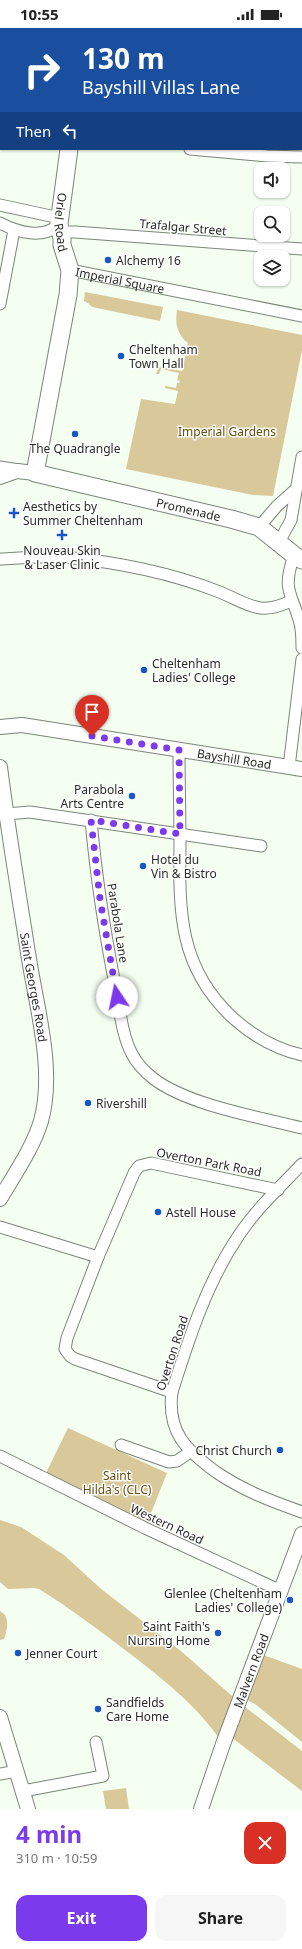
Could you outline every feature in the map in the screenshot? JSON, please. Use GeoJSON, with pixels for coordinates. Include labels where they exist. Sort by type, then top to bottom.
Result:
{"type":"FeatureCollection","features":[{"type":"Feature","properties":{"kind":"main road","name":"Oriel Road"},"geometry":{"type":"LineString","coordinates":[[69,150],[58,231],[70,270]]}},
{"type":"Feature","properties":{"kind":"main road","name":"Imperial Square"},"geometry":{"type":"LineString","coordinates":[[35,473],[68,295],[70,270]]}},
{"type":"Feature","properties":{"kind":"main road","name":"Promenade"},"geometry":{"type":"LineString","coordinates":[[35,473],[232,518],[259,527],[298,557]]}},
{"type":"Feature","properties":{"kind":"street"},"geometry":{"type":"LineString","coordinates":[[201,150],[267,156],[302,157]]}},
{"type":"Feature","properties":{"kind":"street"},"geometry":{"type":"LineString","coordinates":[[0,204],[58,231]]}},
{"type":"Feature","properties":{"kind":"street"},"geometry":{"type":"LineString","coordinates":[[0,224],[14,230],[58,231]]}},
{"type":"Feature","properties":{"kind":"street"},"geometry":{"type":"LineString","coordinates":[[0,304],[14,230]]}},
{"type":"Feature","properties":{"kind":"street","name":"Trafalgar Street"},"geometry":{"type":"LineString","coordinates":[[58,231],[302,249]]}},
{"type":"Feature","properties":{"kind":"street","name":"Imperial Square"},"geometry":{"type":"LineString","coordinates":[[70,270],[302,316]]}},
{"type":"Feature","properties":{"kind":"street"},"geometry":{"type":"LineString","coordinates":[[279,542],[291,520],[302,457]]}},
{"type":"Feature","properties":{"kind":"street","name":"Promenade"},"geometry":{"type":"LineString","coordinates":[[0,466],[35,473]]}},
{"type":"Feature","properties":{"kind":"street"},"geometry":{"type":"LineString","coordinates":[[0,477],[17,471],[35,473]]}},
{"type":"Feature","properties":{"kind":"street"},"geometry":{"type":"LineString","coordinates":[[259,527],[277,506],[296,489]]}},
{"type":"Feature","properties":{"kind":"street"},"geometry":{"type":"LineString","coordinates":[[0,559],[62,557],[169,574],[217,591],[259,609],[273,608],[291,600]]}},
{"type":"Feature","properties":{"kind":"street"},"geometry":{"type":"LineString","coordinates":[[298,557],[288,576],[291,600],[301,624],[302,648]]}},
{"type":"Feature","properties":{"kind":"street"},"geometry":{"type":"LineString","coordinates":[[295,768],[302,659]]}},
{"type":"Feature","properties":{"kind":"street","name":"Bayshill Road"},"geometry":{"type":"LineString","coordinates":[[0,727],[22,725],[295,768]]}},
{"type":"Feature","properties":{"kind":"street"},"geometry":{"type":"LineString","coordinates":[[179,750],[181,916],[188,950],[201,977],[221,1006],[248,1030],[279,1048],[302,1055]]}},
{"type":"Feature","properties":{"kind":"street","name":"Saint Georges Road"},"geometry":{"type":"LineString","coordinates":[[0,767],[6,814],[42,1038],[46,1079],[41,1121],[23,1158],[0,1199]]}},
{"type":"Feature","properties":{"kind":"street"},"geometry":{"type":"LineString","coordinates":[[6,814],[30,812],[261,846]]}},
{"type":"Feature","properties":{"kind":"street","name":"Parabola Lane"},"geometry":{"type":"LineString","coordinates":[[91,820],[100,899],[113,978],[126,1038],[137,1062],[154,1079],[180,1094],[206,1104],[302,1128]]}},
{"type":"Feature","properties":{"kind":"street","name":"Overton Park Road"},"geometry":{"type":"LineString","coordinates":[[172,1392],[75,1360],[67,1353],[65,1343],[98,1256],[134,1173],[139,1166],[151,1163],[278,1190]]}},
{"type":"Feature","properties":{"kind":"street","name":"Overton Road"},"geometry":{"type":"LineString","coordinates":[[302,1164],[249,1221],[222,1263],[188,1342],[172,1392],[171,1408],[174,1425],[181,1440],[190,1452],[248,1492],[302,1512]]}},
{"type":"Feature","properties":{"kind":"street"},"geometry":{"type":"LineString","coordinates":[[0,1227],[98,1256]]}},
{"type":"Feature","properties":{"kind":"street"},"geometry":{"type":"LineString","coordinates":[[120,1445],[170,1462],[177,1461],[190,1452]]}},
{"type":"Feature","properties":{"kind":"street","name":"Western Road"},"geometry":{"type":"LineString","coordinates":[[0,1456],[145,1528],[281,1591]]}},
{"type":"Feature","properties":{"kind":"street","name":"Malvern Road"},"geometry":{"type":"LineString","coordinates":[[201,1809],[228,1731],[302,1534]]}},
{"type":"Feature","properties":{"kind":"street"},"geometry":{"type":"LineString","coordinates":[[0,1717],[28,1809]]}},
{"type":"Feature","properties":{"kind":"street"},"geometry":{"type":"LineString","coordinates":[[23,1791],[103,1776],[96,1742]]}},
{"type":"Feature","properties":{"kind":"street"},"geometry":{"type":"LineString","coordinates":[[0,1774],[17,1771]]}},
{"type":"Feature","properties":{"kind":"green space"},"geometry":{"type":"Polygon","coordinates":[[[85,292],[163,307],[160,321],[92,307],[84,301],[85,292]]]}},
{"type":"Feature","properties":{"kind":"green space","name":"Imperial Gardens"},"geometry":{"type":"Polygon","coordinates":[[[177,310],[302,335],[302,350],[273,496],[253,495],[126,469],[141,399],[175,404],[178,391],[165,388],[165,386],[176,388],[177,383],[180,381],[177,380],[179,373],[161,369],[159,374],[156,374],[159,367],[182,371],[188,343],[179,332],[176,320],[177,310]]]}},
{"type":"Feature","properties":{"kind":"green space","name":"Saint Hilda's (CLC)"},"geometry":{"type":"Polygon","coordinates":[[[68,1428],[167,1473],[145,1528],[43,1479],[68,1428]]]}},
{"type":"Feature","properties":{"kind":"green space"},"geometry":{"type":"Polygon","coordinates":[[[0,1520],[21,1527],[64,1555],[100,1588],[182,1652],[240,1703],[302,1751],[302,1791],[227,1734],[223,1744],[203,1718],[180,1694],[142,1663],[74,1612],[39,1589],[8,1589],[0,1582],[0,1520]]]}},
{"type":"Feature","properties":{"kind":"green space"},"geometry":{"type":"Polygon","coordinates":[[[0,1611],[5,1615],[7,1630],[4,1639],[0,1640],[0,1611]]]}},
{"type":"Feature","properties":{"kind":"green space"},"geometry":{"type":"Polygon","coordinates":[[[258,1653],[302,1669],[302,1742],[255,1704],[242,1697],[258,1653]]]}},
{"type":"Feature","properties":{"kind":"green space"},"geometry":{"type":"Polygon","coordinates":[[[126,1788],[129,1809],[106,1809],[103,1791],[126,1788]]]}},
{"type":"Feature","properties":{"kind":"place","name":"Alchemy 16"},"geometry":{"type":"Point","coordinates":[108,260]}},
{"type":"Feature","properties":{"kind":"place","name":"Cheltenham Town Hall"},"geometry":{"type":"Point","coordinates":[121,356]}},
{"type":"Feature","properties":{"kind":"place","name":"The Quadrangle"},"geometry":{"type":"Point","coordinates":[75,434]}},
{"type":"Feature","properties":{"kind":"place","name":"Aesthetics by Summer Cheltenham"},"geometry":{"type":"Point","coordinates":[14,513]}},
{"type":"Feature","properties":{"kind":"place","name":"Nouveau Skin & Laser Clinic"},"geometry":{"type":"Point","coordinates":[62,535]}},
{"type":"Feature","properties":{"kind":"place","name":"Cheltenham Ladies' College"},"geometry":{"type":"Point","coordinates":[144,670]}},
{"type":"Feature","properties":{"kind":"place","name":"Parabola Arts Centre"},"geometry":{"type":"Point","coordinates":[132,796]}},
{"type":"Feature","properties":{"kind":"place","name":"Hotel du Vin & Bistro"},"geometry":{"type":"Point","coordinates":[143,866]}},
{"type":"Feature","properties":{"kind":"place","name":"Rivershill"},"geometry":{"type":"Point","coordinates":[88,1103]}},
{"type":"Feature","properties":{"kind":"place","name":"Astell House"},"geometry":{"type":"Point","coordinates":[158,1212]}},
{"type":"Feature","properties":{"kind":"place","name":"Christ Church"},"geometry":{"type":"Point","coordinates":[280,1450]}},
{"type":"Feature","properties":{"kind":"place","name":"Glenlee (Cheltenham Ladies' College)"},"geometry":{"type":"Point","coordinates":[290,1600]}},
{"type":"Feature","properties":{"kind":"place","name":"Saint Faith's Nursing Home"},"geometry":{"type":"Point","coordinates":[218,1633]}},
{"type":"Feature","properties":{"kind":"place","name":"Jenner Court"},"geometry":{"type":"Point","coordinates":[18,1653]}},
{"type":"Feature","properties":{"kind":"place","name":"Sandfields Care Home"},"geometry":{"type":"Point","coordinates":[98,1709]}},
{"type":"Feature","properties":{"kind":"route"},"geometry":{"type":"LineString","coordinates":[[92,736],[179,750],[180,834],[91,820],[100,899],[117,997]]}}]}
